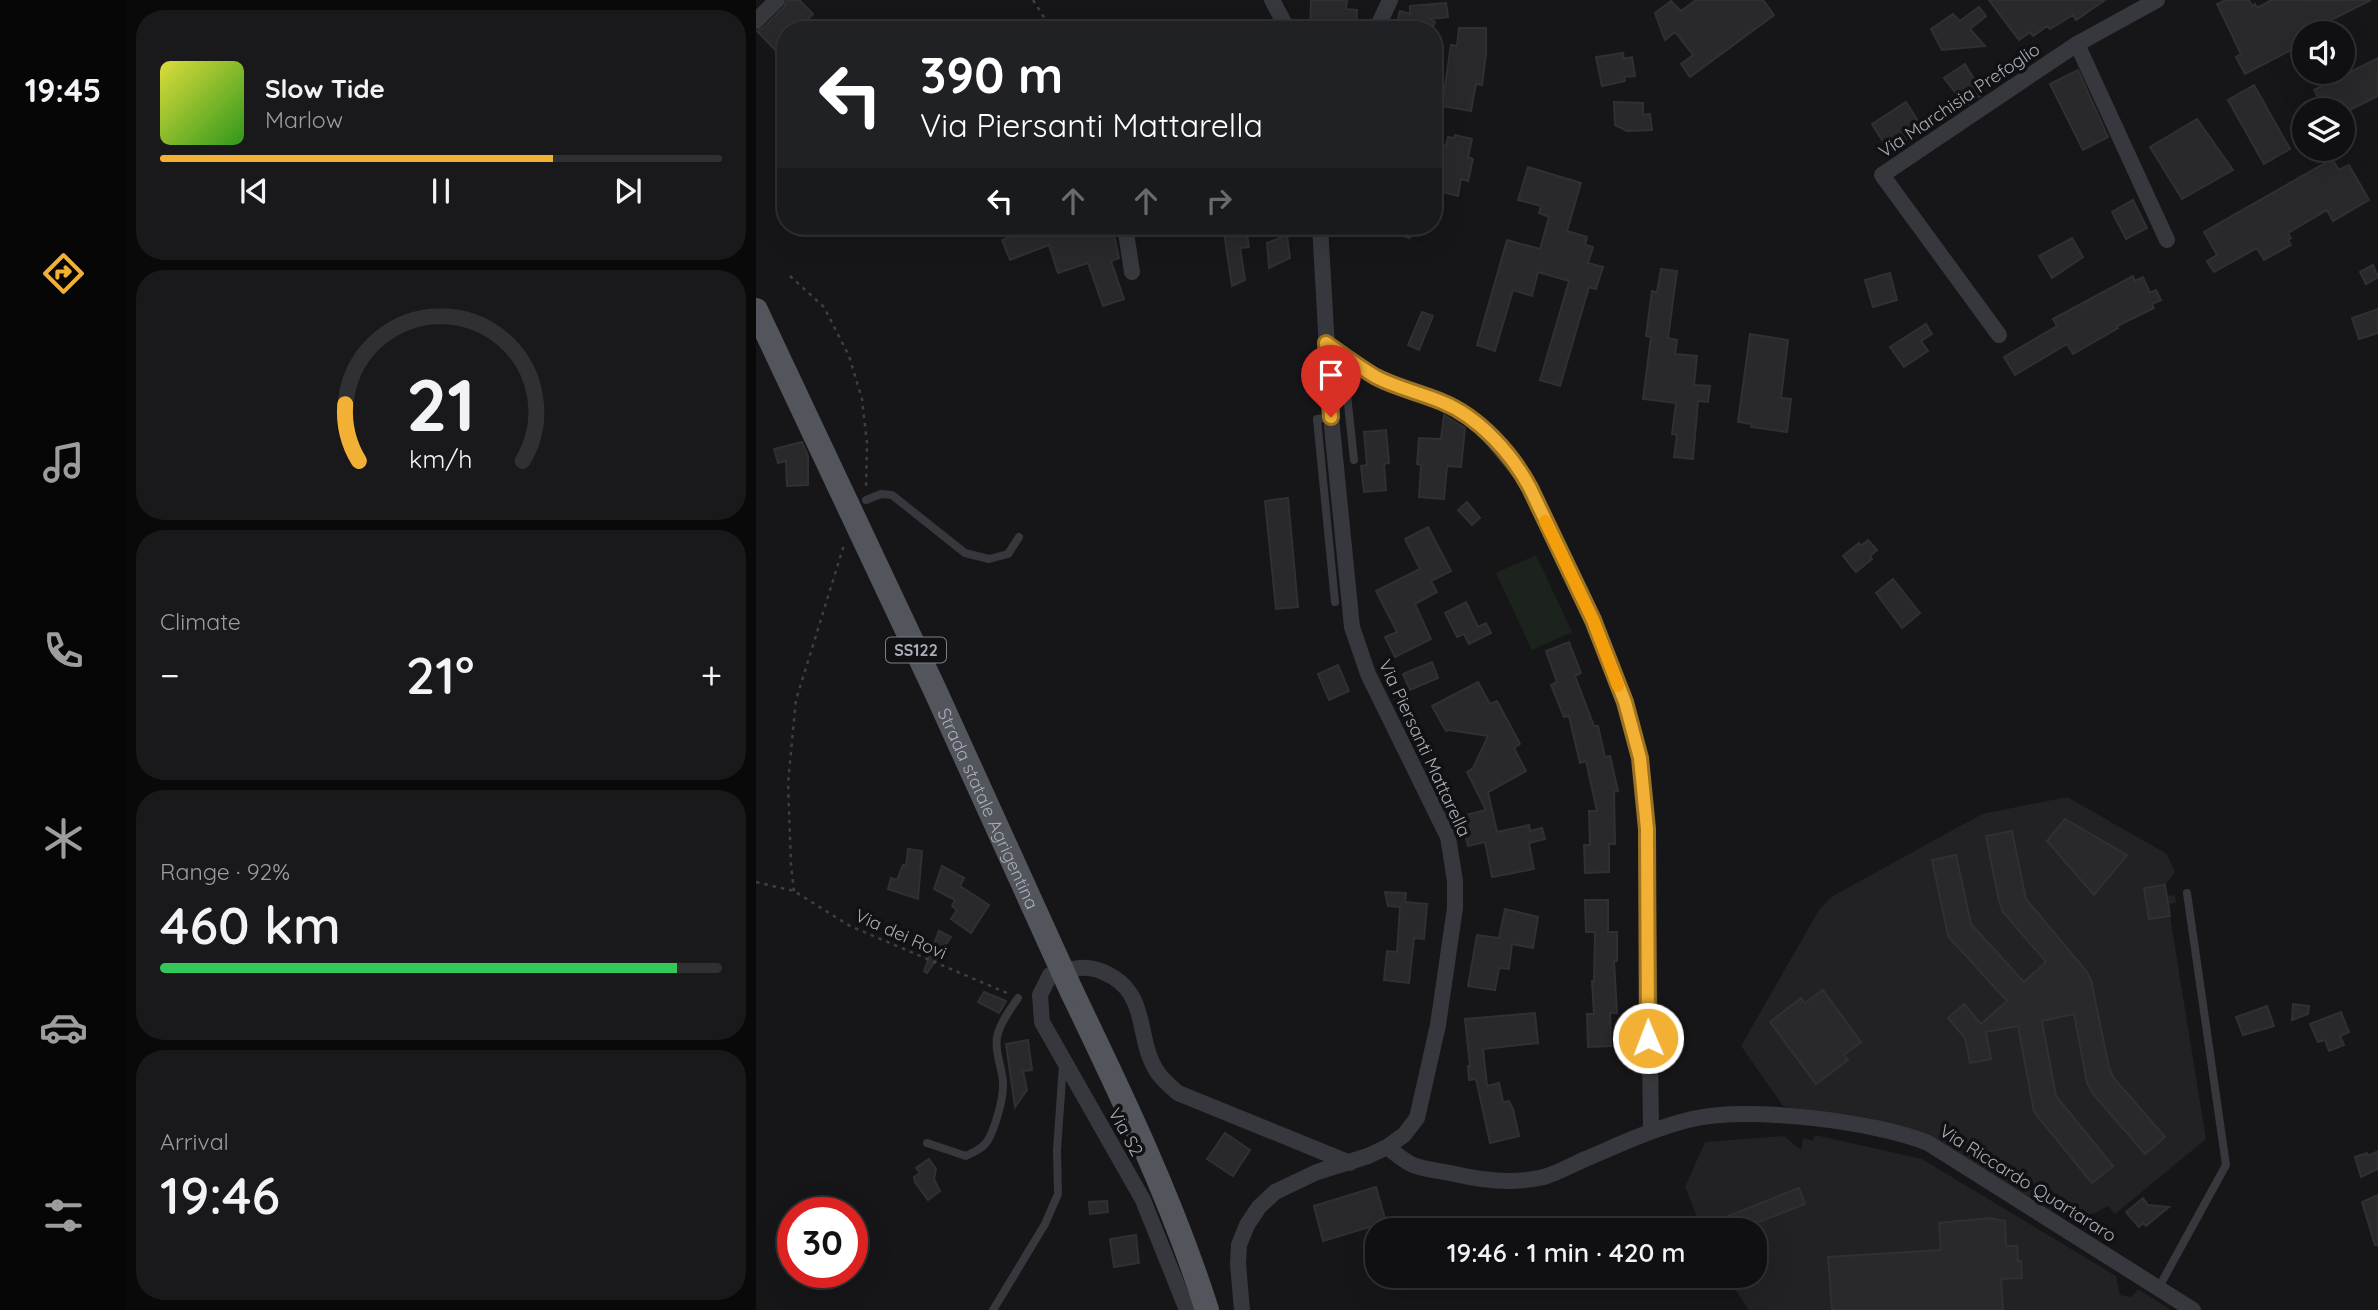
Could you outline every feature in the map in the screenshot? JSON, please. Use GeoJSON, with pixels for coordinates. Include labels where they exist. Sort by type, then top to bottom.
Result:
{"type":"FeatureCollection","features":[{"type":"Feature","properties":{"kind":"main road","name":"Strada statale Agrigentina"},"geometry":{"type":"LineString","coordinates":[[756,310],[934,688],[1072,992],[1135,1122],[1208,1310]]}},
{"type":"Feature","properties":{"kind":"street"},"geometry":{"type":"LineString","coordinates":[[756,22],[778,0]]}},
{"type":"Feature","properties":{"kind":"street"},"geometry":{"type":"LineString","coordinates":[[1272,0],[1283,21]]}},
{"type":"Feature","properties":{"kind":"street"},"geometry":{"type":"LineString","coordinates":[[1380,21],[1390,0]]}},
{"type":"Feature","properties":{"kind":"street","name":"Via Marchisia Prefoglio"},"geometry":{"type":"LineString","coordinates":[[1999,335],[1882,176],[2077,44],[2157,0]]}},
{"type":"Feature","properties":{"kind":"street"},"geometry":{"type":"LineString","coordinates":[[2077,44],[2168,240]]}},
{"type":"Feature","properties":{"kind":"street"},"geometry":{"type":"LineString","coordinates":[[1126,235],[1132,272]]}},
{"type":"Feature","properties":{"kind":"street"},"geometry":{"type":"LineString","coordinates":[[1315,235],[1321,247]]}},
{"type":"Feature","properties":{"kind":"street","name":"Via Piersanti Mattarella"},"geometry":{"type":"LineString","coordinates":[[1242,1310],[1239,1245],[1247,1225],[1259,1207],[1275,1192],[1317,1172],[1350,1163],[1387,1147],[1404,1135],[1417,1118],[1451,945],[1455,881],[1451,848],[1444,827],[1368,674],[1356,643],[1348,601],[1332,500],[1331,417],[1320,235]]}},
{"type":"Feature","properties":{"kind":"street"},"geometry":{"type":"LineString","coordinates":[[1326,343],[1389,383],[1453,407],[1483,428],[1525,479],[1593,620],[1625,702],[1640,758],[1647,829],[1651,1131]]}},
{"type":"Feature","properties":{"kind":"street","name":"Via S2"},"geometry":{"type":"LineString","coordinates":[[1187,1310],[1143,1200],[1042,1022],[1041,995],[1050,975],[1083,966],[1101,970],[1124,984],[1136,1000],[1144,1036],[1158,1072],[1178,1093],[1350,1163]]}},
{"type":"Feature","properties":{"kind":"street","name":"Via Riccardo Quartararo"},"geometry":{"type":"LineString","coordinates":[[1387,1147],[1412,1165],[1481,1180],[1516,1181],[1547,1176],[1651,1131],[1693,1119],[1736,1115],[1815,1119],[1914,1137],[1928,1143],[2193,1310]]}},
{"type":"Feature","properties":{"kind":"lane"},"geometry":{"type":"LineString","coordinates":[[1347,358],[1345,367],[1354,460]]}},
{"type":"Feature","properties":{"kind":"lane"},"geometry":{"type":"LineString","coordinates":[[866,500],[881,494],[892,495],[965,553],[989,559],[1008,554],[1019,537]]}},
{"type":"Feature","properties":{"kind":"lane"},"geometry":{"type":"LineString","coordinates":[[1332,500],[1335,603]]}},
{"type":"Feature","properties":{"kind":"lane"},"geometry":{"type":"LineString","coordinates":[[2159,1287],[2226,1165],[2187,893]]}},
{"type":"Feature","properties":{"kind":"lane"},"geometry":{"type":"LineString","coordinates":[[927,1143],[966,1156],[988,1141],[1004,1084],[997,1060],[997,1036],[1018,998]]}},
{"type":"Feature","properties":{"kind":"lane"},"geometry":{"type":"LineString","coordinates":[[993,1310],[1045,1224],[1058,1194],[1057,1150],[1063,1059]]}},
{"type":"Feature","properties":{"kind":"path"},"geometry":{"type":"LineString","coordinates":[[1033,0],[1046,21]]}},
{"type":"Feature","properties":{"kind":"path"},"geometry":{"type":"LineString","coordinates":[[790,276],[824,307],[849,356],[862,400],[867,443],[866,500]]}},
{"type":"Feature","properties":{"kind":"path"},"geometry":{"type":"LineString","coordinates":[[794,891],[788,783],[796,700],[846,537]]}},
{"type":"Feature","properties":{"kind":"path","name":"Via dei Rovi"},"geometry":{"type":"LineString","coordinates":[[756,882],[794,891],[850,926],[1018,998]]}},
{"type":"Feature","properties":{"kind":"shaded area"},"geometry":{"type":"Polygon","coordinates":[[[1536,555],[1572,632],[1532,650],[1496,573],[1536,555]]]}},
{"type":"Feature","properties":{"kind":"shaded area"},"geometry":{"type":"Polygon","coordinates":[[[2067,797],[2167,854],[2175,872],[2165,885],[2167,896],[2175,895],[2176,903],[2168,904],[2206,1139],[2115,1214],[2108,1206],[2095,1213],[2074,1217],[2062,1216],[1982,1168],[1827,1115],[1783,1106],[1741,1046],[1819,910],[1831,897],[1982,814],[2067,797]]]}},
{"type":"Feature","properties":{"kind":"shaded area"},"geometry":{"type":"Polygon","coordinates":[[[1815,1135],[1922,1159],[2116,1276],[2120,1295],[2132,1297],[2138,1289],[2171,1310],[1749,1310],[1734,1288],[1767,1288],[1767,1218],[1697,1218],[1685,1187],[1705,1142],[1784,1136],[1801,1150],[1803,1138],[1813,1141],[1815,1135]]]}},
{"type":"Feature","properties":{"kind":"building"},"geometry":{"type":"Polygon","coordinates":[[[787,0],[799,0],[813,14],[806,21],[777,21],[777,52],[757,31],[784,7],[787,0]]]}},
{"type":"Feature","properties":{"kind":"building"},"geometry":{"type":"Polygon","coordinates":[[[1311,0],[1347,0],[1346,9],[1357,10],[1356,21],[1310,21],[1311,0]]]}},
{"type":"Feature","properties":{"kind":"building"},"geometry":{"type":"Polygon","coordinates":[[[1696,0],[1763,0],[1774,15],[1690,77],[1681,64],[1693,55],[1675,32],[1665,40],[1655,13],[1671,1],[1681,11],[1696,0]]]}},
{"type":"Feature","properties":{"kind":"building"},"geometry":{"type":"Polygon","coordinates":[[[1989,0],[2105,0],[2076,20],[2073,15],[2050,29],[2047,26],[2033,36],[2030,32],[2019,40],[1989,0]]]}},
{"type":"Feature","properties":{"kind":"building"},"geometry":{"type":"Polygon","coordinates":[[[2226,0],[2249,0],[2252,6],[2255,4],[2257,8],[2272,0],[2371,0],[2329,21],[2292,21],[2292,50],[2245,74],[2236,57],[2241,54],[2217,4],[2226,0]]]}},
{"type":"Feature","properties":{"kind":"building"},"geometry":{"type":"Polygon","coordinates":[[[1446,3],[1448,17],[1430,19],[1433,21],[1398,21],[1400,11],[1410,14],[1410,6],[1446,3]]]}},
{"type":"Feature","properties":{"kind":"building"},"geometry":{"type":"Polygon","coordinates":[[[1979,7],[1986,16],[1970,29],[1985,46],[1942,50],[1931,29],[1953,14],[1960,21],[1979,7]]]}},
{"type":"Feature","properties":{"kind":"building"},"geometry":{"type":"Polygon","coordinates":[[[1459,28],[1486,28],[1482,85],[1476,84],[1471,111],[1442,106],[1451,45],[1457,46],[1459,28]]]}},
{"type":"Feature","properties":{"kind":"building"},"geometry":{"type":"Polygon","coordinates":[[[1623,53],[1624,59],[1632,57],[1635,76],[1624,77],[1625,81],[1602,86],[1596,57],[1623,53]]]}},
{"type":"Feature","properties":{"kind":"building"},"geometry":{"type":"Polygon","coordinates":[[[2378,58],[2378,96],[2355,108],[2355,98],[2318,98],[2314,90],[2326,84],[2355,84],[2355,70],[2378,58]]]}},
{"type":"Feature","properties":{"kind":"building"},"geometry":{"type":"Polygon","coordinates":[[[1965,64],[1983,94],[1966,106],[1944,78],[1965,64]]]}},
{"type":"Feature","properties":{"kind":"building"},"geometry":{"type":"Polygon","coordinates":[[[2078,70],[2108,137],[2083,150],[2050,84],[2078,70]]]}},
{"type":"Feature","properties":{"kind":"building"},"geometry":{"type":"Polygon","coordinates":[[[2254,85],[2290,149],[2264,164],[2228,100],[2254,85]]]}},
{"type":"Feature","properties":{"kind":"building"},"geometry":{"type":"Polygon","coordinates":[[[1614,102],[1643,103],[1643,115],[1650,114],[1652,130],[1627,131],[1615,125],[1614,102]]]}},
{"type":"Feature","properties":{"kind":"building"},"geometry":{"type":"Polygon","coordinates":[[[1906,102],[1923,129],[1889,151],[1872,124],[1906,102]]]}},
{"type":"Feature","properties":{"kind":"building"},"geometry":{"type":"Polygon","coordinates":[[[2197,119],[2233,170],[2182,199],[2150,147],[2197,119]]]}},
{"type":"Feature","properties":{"kind":"building"},"geometry":{"type":"Polygon","coordinates":[[[1455,135],[1472,139],[1468,157],[1473,159],[1468,181],[1461,179],[1458,196],[1443,192],[1442,195],[1442,145],[1446,146],[1448,137],[1454,138],[1455,135]]]}},
{"type":"Feature","properties":{"kind":"building"},"geometry":{"type":"Polygon","coordinates":[[[2328,161],[2333,161],[2339,170],[2349,165],[2369,200],[2333,221],[2327,210],[2288,233],[2291,245],[2264,260],[2257,248],[2214,272],[2207,261],[2217,255],[2204,232],[2328,161]]]}},
{"type":"Feature","properties":{"kind":"building"},"geometry":{"type":"Polygon","coordinates":[[[1528,167],[1581,183],[1567,231],[1587,237],[1585,245],[1593,247],[1588,263],[1603,267],[1596,289],[1589,287],[1560,386],[1540,380],[1569,281],[1538,272],[1532,296],[1513,290],[1495,351],[1477,345],[1507,240],[1540,249],[1549,217],[1539,213],[1541,206],[1518,200],[1528,167]]]}},
{"type":"Feature","properties":{"kind":"building"},"geometry":{"type":"Polygon","coordinates":[[[2133,200],[2147,228],[2126,239],[2112,212],[2133,200]]]}},
{"type":"Feature","properties":{"kind":"building"},"geometry":{"type":"Polygon","coordinates":[[[1015,235],[1114,235],[1119,258],[1111,261],[1124,299],[1103,306],[1088,263],[1058,273],[1049,245],[1010,260],[1002,240],[1015,235]]]}},
{"type":"Feature","properties":{"kind":"building"},"geometry":{"type":"Polygon","coordinates":[[[1224,235],[1247,235],[1249,247],[1240,248],[1245,280],[1232,286],[1224,235]]]}},
{"type":"Feature","properties":{"kind":"building"},"geometry":{"type":"Polygon","coordinates":[[[1287,235],[1290,258],[1269,268],[1267,243],[1287,235]]]}},
{"type":"Feature","properties":{"kind":"building"},"geometry":{"type":"Polygon","coordinates":[[[2072,238],[2083,257],[2052,278],[2039,256],[2072,238]]]}},
{"type":"Feature","properties":{"kind":"building"},"geometry":{"type":"Polygon","coordinates":[[[2373,265],[2378,277],[2366,284],[2360,272],[2373,265]]]}},
{"type":"Feature","properties":{"kind":"building"},"geometry":{"type":"Polygon","coordinates":[[[1661,269],[1677,271],[1668,338],[1677,340],[1675,354],[1697,356],[1694,385],[1710,386],[1708,402],[1698,401],[1693,459],[1674,457],[1677,435],[1672,434],[1676,403],[1643,399],[1651,337],[1646,336],[1652,291],[1657,292],[1661,269]]]}},
{"type":"Feature","properties":{"kind":"building"},"geometry":{"type":"Polygon","coordinates":[[[1890,273],[1897,300],[1873,307],[1865,280],[1890,273]]]}},
{"type":"Feature","properties":{"kind":"building"},"geometry":{"type":"Polygon","coordinates":[[[2133,276],[2135,281],[2143,277],[2150,293],[2156,290],[2161,300],[2152,304],[2154,308],[2117,326],[2118,328],[2073,354],[2067,344],[2015,375],[2004,357],[2057,326],[2053,319],[2133,276]]]}},
{"type":"Feature","properties":{"kind":"building"},"geometry":{"type":"Polygon","coordinates":[[[2378,309],[2378,333],[2359,339],[2352,318],[2378,309]]]}},
{"type":"Feature","properties":{"kind":"building"},"geometry":{"type":"Polygon","coordinates":[[[1422,312],[1433,316],[1419,350],[1408,345],[1422,312]]]}},
{"type":"Feature","properties":{"kind":"building"},"geometry":{"type":"Polygon","coordinates":[[[1926,324],[1932,334],[1921,341],[1928,351],[1904,367],[1890,347],[1926,324]]]}},
{"type":"Feature","properties":{"kind":"building"},"geometry":{"type":"Polygon","coordinates":[[[1750,334],[1788,340],[1781,398],[1791,399],[1787,432],[1751,427],[1752,424],[1738,422],[1750,334]]]}},
{"type":"Feature","properties":{"kind":"building"},"geometry":{"type":"Polygon","coordinates":[[[1444,415],[1465,428],[1461,467],[1447,466],[1444,499],[1419,497],[1419,438],[1441,439],[1444,415]]]}},
{"type":"Feature","properties":{"kind":"building"},"geometry":{"type":"Polygon","coordinates":[[[1386,430],[1389,463],[1384,464],[1386,490],[1364,492],[1361,466],[1367,465],[1364,432],[1386,430]]]}},
{"type":"Feature","properties":{"kind":"building"},"geometry":{"type":"Polygon","coordinates":[[[802,442],[808,456],[808,485],[787,486],[786,461],[778,463],[774,449],[802,442]]]}},
{"type":"Feature","properties":{"kind":"building"},"geometry":{"type":"Polygon","coordinates":[[[1288,498],[1298,607],[1276,609],[1265,501],[1288,498]]]}},
{"type":"Feature","properties":{"kind":"building"},"geometry":{"type":"Polygon","coordinates":[[[1467,502],[1480,518],[1472,525],[1458,510],[1467,502]]]}},
{"type":"Feature","properties":{"kind":"building"},"geometry":{"type":"Polygon","coordinates":[[[1428,527],[1451,571],[1431,581],[1437,592],[1415,604],[1431,639],[1395,657],[1385,637],[1397,632],[1376,591],[1420,569],[1405,539],[1428,527]]]}},
{"type":"Feature","properties":{"kind":"building"},"geometry":{"type":"Polygon","coordinates":[[[1868,540],[1877,550],[1870,556],[1872,559],[1856,572],[1843,556],[1859,543],[1861,546],[1868,540]]]}},
{"type":"Feature","properties":{"kind":"building"},"geometry":{"type":"Polygon","coordinates":[[[1893,579],[1920,613],[1902,628],[1876,593],[1893,579]]]}},
{"type":"Feature","properties":{"kind":"building"},"geometry":{"type":"Polygon","coordinates":[[[1466,602],[1478,627],[1486,623],[1491,633],[1469,644],[1464,634],[1457,637],[1445,613],[1466,602]]]}},
{"type":"Feature","properties":{"kind":"building"},"geometry":{"type":"Polygon","coordinates":[[[1569,642],[1581,673],[1575,676],[1594,726],[1598,726],[1605,757],[1610,756],[1618,791],[1614,792],[1615,844],[1609,844],[1609,872],[1585,873],[1584,845],[1590,845],[1589,811],[1597,811],[1586,761],[1580,763],[1569,716],[1564,717],[1551,685],[1557,682],[1546,651],[1569,642]]]}},
{"type":"Feature","properties":{"kind":"building"},"geometry":{"type":"Polygon","coordinates":[[[1432,662],[1438,678],[1410,690],[1403,674],[1432,662]]]}},
{"type":"Feature","properties":{"kind":"building"},"geometry":{"type":"Polygon","coordinates":[[[1338,665],[1349,691],[1329,700],[1318,674],[1338,665]]]}},
{"type":"Feature","properties":{"kind":"building"},"geometry":{"type":"Polygon","coordinates":[[[1478,682],[1490,704],[1497,701],[1509,723],[1520,744],[1514,748],[1526,771],[1488,792],[1497,832],[1529,825],[1530,831],[1542,828],[1545,839],[1529,843],[1534,869],[1492,877],[1485,842],[1468,846],[1461,816],[1486,810],[1467,772],[1473,768],[1488,736],[1446,731],[1432,706],[1478,682]]]}},
{"type":"Feature","properties":{"kind":"building"},"geometry":{"type":"Polygon","coordinates":[[[2065,819],[2127,855],[2094,895],[2047,841],[2065,819]]]}},
{"type":"Feature","properties":{"kind":"building"},"geometry":{"type":"Polygon","coordinates":[[[2012,831],[2026,899],[2091,980],[2113,1077],[2165,1137],[2145,1154],[2093,1094],[2087,1083],[2074,1014],[2042,1021],[2056,1096],[2113,1166],[2092,1183],[2034,1112],[2018,1026],[1986,1032],[1991,1059],[1970,1063],[1965,1038],[1948,1018],[1964,1004],[1981,1024],[2007,1001],[1948,936],[1932,860],[1956,855],[1971,924],[2024,982],[2046,962],[2003,912],[1999,901],[1986,836],[2012,831]]]}},
{"type":"Feature","properties":{"kind":"building"},"geometry":{"type":"Polygon","coordinates":[[[908,849],[922,851],[918,899],[888,889],[891,878],[897,880],[903,865],[906,866],[908,849]]]}},
{"type":"Feature","properties":{"kind":"building"},"geometry":{"type":"Polygon","coordinates":[[[942,866],[964,878],[960,886],[989,905],[971,933],[951,919],[957,910],[952,906],[955,900],[934,889],[942,866]]]}},
{"type":"Feature","properties":{"kind":"building"},"geometry":{"type":"Polygon","coordinates":[[[2165,885],[2170,916],[2149,919],[2144,888],[2165,885]]]}},
{"type":"Feature","properties":{"kind":"building"},"geometry":{"type":"Polygon","coordinates":[[[1385,892],[1406,893],[1405,902],[1427,904],[1424,939],[1414,938],[1409,983],[1384,980],[1387,951],[1397,952],[1400,907],[1388,906],[1385,892]]]}},
{"type":"Feature","properties":{"kind":"building"},"geometry":{"type":"Polygon","coordinates":[[[1585,900],[1608,900],[1608,932],[1617,932],[1617,961],[1614,961],[1617,1013],[1610,1013],[1611,1046],[1588,1047],[1587,1014],[1594,1014],[1592,981],[1595,932],[1586,932],[1585,900]]]}},
{"type":"Feature","properties":{"kind":"building"},"geometry":{"type":"Polygon","coordinates":[[[1505,909],[1538,917],[1533,948],[1512,944],[1509,969],[1499,968],[1495,990],[1468,986],[1477,935],[1499,938],[1505,909]]]}},
{"type":"Feature","properties":{"kind":"building"},"geometry":{"type":"Polygon","coordinates":[[[939,931],[951,937],[927,973],[924,971],[939,931]]]}},
{"type":"Feature","properties":{"kind":"building"},"geometry":{"type":"Polygon","coordinates":[[[1823,990],[1861,1042],[1844,1055],[1848,1060],[1816,1084],[1770,1022],[1801,998],[1805,1003],[1823,990]]]}},
{"type":"Feature","properties":{"kind":"building"},"geometry":{"type":"Polygon","coordinates":[[[984,992],[1006,1001],[999,1013],[978,1002],[984,992]]]}},
{"type":"Feature","properties":{"kind":"building"},"geometry":{"type":"Polygon","coordinates":[[[2293,1004],[2309,1006],[2308,1014],[2292,1020],[2293,1004]]]}},
{"type":"Feature","properties":{"kind":"building"},"geometry":{"type":"Polygon","coordinates":[[[2267,1006],[2274,1026],[2243,1035],[2236,1017],[2267,1006]]]}},
{"type":"Feature","properties":{"kind":"building"},"geometry":{"type":"Polygon","coordinates":[[[2341,1012],[2349,1032],[2340,1036],[2344,1045],[2329,1051],[2325,1040],[2318,1042],[2310,1024],[2341,1012]]]}},
{"type":"Feature","properties":{"kind":"building"},"geometry":{"type":"Polygon","coordinates":[[[1535,1013],[1538,1043],[1483,1049],[1487,1086],[1499,1083],[1503,1102],[1509,1101],[1513,1109],[1519,1136],[1490,1143],[1476,1079],[1469,1080],[1465,1019],[1535,1013]]]}},
{"type":"Feature","properties":{"kind":"building"},"geometry":{"type":"Polygon","coordinates":[[[1028,1040],[1032,1070],[1023,1071],[1027,1090],[1015,1107],[1006,1044],[1028,1040]]]}},
{"type":"Feature","properties":{"kind":"building"},"geometry":{"type":"Polygon","coordinates":[[[1225,1133],[1250,1150],[1233,1176],[1207,1159],[1225,1133]]]}},
{"type":"Feature","properties":{"kind":"building"},"geometry":{"type":"Polygon","coordinates":[[[2378,1151],[2378,1169],[2361,1177],[2355,1157],[2367,1153],[2368,1156],[2378,1151]]]}},
{"type":"Feature","properties":{"kind":"building"},"geometry":{"type":"Polygon","coordinates":[[[929,1159],[936,1169],[934,1179],[940,1191],[928,1200],[914,1177],[920,1173],[916,1168],[929,1159]]]}},
{"type":"Feature","properties":{"kind":"building"},"geometry":{"type":"Polygon","coordinates":[[[1376,1187],[1385,1218],[1365,1218],[1365,1228],[1323,1241],[1314,1206],[1376,1187]]]}},
{"type":"Feature","properties":{"kind":"building"},"geometry":{"type":"Polygon","coordinates":[[[1799,1188],[1805,1204],[1767,1219],[1723,1218],[1799,1188]]]}},
{"type":"Feature","properties":{"kind":"building"},"geometry":{"type":"Polygon","coordinates":[[[2378,1195],[2378,1245],[2375,1245],[2362,1202],[2378,1195]]]}},
{"type":"Feature","properties":{"kind":"building"},"geometry":{"type":"Polygon","coordinates":[[[2143,1198],[2148,1205],[2169,1207],[2146,1226],[2143,1223],[2139,1227],[2126,1212],[2143,1198]]]}},
{"type":"Feature","properties":{"kind":"building"},"geometry":{"type":"Polygon","coordinates":[[[1107,1201],[1108,1212],[1090,1214],[1089,1202],[1107,1201]]]}},
{"type":"Feature","properties":{"kind":"building"},"geometry":{"type":"Polygon","coordinates":[[[1990,1218],[2005,1221],[2006,1246],[2017,1246],[2018,1261],[2021,1261],[2022,1278],[2001,1279],[2003,1310],[1832,1310],[1828,1257],[1941,1250],[1939,1223],[1990,1218]]]}},
{"type":"Feature","properties":{"kind":"building"},"geometry":{"type":"Polygon","coordinates":[[[1136,1235],[1139,1263],[1114,1267],[1110,1239],[1136,1235]]]}},
{"type":"Feature","properties":{"kind":"slow traffic"},"geometry":{"type":"LineString","coordinates":[[1545,521],[1593,620],[1618,686]]}},
{"type":"Feature","properties":{"kind":"route"},"geometry":{"type":"LineString","coordinates":[[1331,417],[1326,343],[1375,376],[1443,402],[1463,413],[1483,428],[1521,472],[1530,488],[1593,620],[1625,702],[1640,758],[1647,829],[1648,1038]]}}]}
